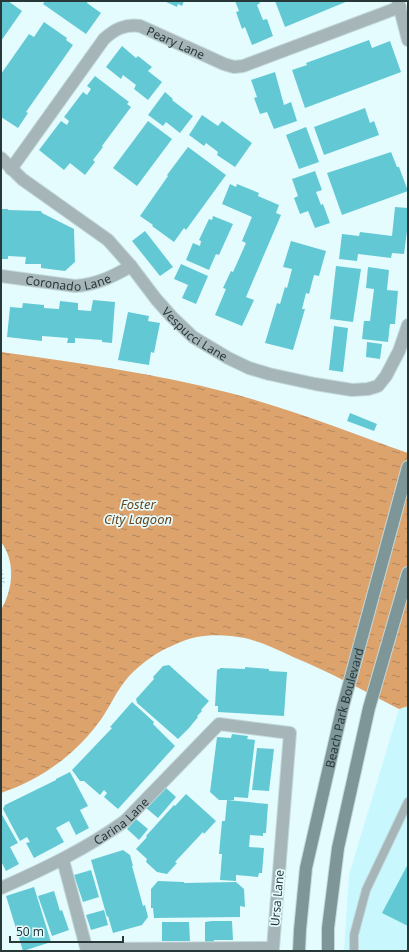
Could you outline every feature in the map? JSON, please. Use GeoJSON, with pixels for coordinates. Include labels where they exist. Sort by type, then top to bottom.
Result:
{"type":"FeatureCollection","features":[{"type":"Feature","properties":{"kind":"main road","name":"Beach Park Boulevard"},"geometry":{"type":"LineString","coordinates":[[299,951],[306,868],[342,710],[408,467]]}},
{"type":"Feature","properties":{"kind":"main road","name":"Beach Park Boulevard"},"geometry":{"type":"LineString","coordinates":[[328,951],[328,928],[338,848],[369,708],[408,573]]}},
{"type":"Feature","properties":{"kind":"street"},"geometry":{"type":"LineString","coordinates":[[399,4],[408,40]]}},
{"type":"Feature","properties":{"kind":"street","name":"Peary Lane"},"geometry":{"type":"LineString","coordinates":[[11,169],[104,38],[112,31],[121,27],[131,25],[140,26],[224,64],[234,67],[242,66],[399,4]]}},
{"type":"Feature","properties":{"kind":"street","name":"Vespucci Lane"},"geometry":{"type":"LineString","coordinates":[[1,158],[22,179],[108,240],[131,266],[170,316],[193,337],[228,358],[249,368],[297,380],[358,390],[368,389],[378,386],[386,376],[396,357],[408,325]]}},
{"type":"Feature","properties":{"kind":"street","name":"Coronado Lane"},"geometry":{"type":"LineString","coordinates":[[1,276],[75,286],[86,286],[117,274],[131,266]]}},
{"type":"Feature","properties":{"kind":"street","name":"Carina Lane"},"geometry":{"type":"LineString","coordinates":[[1,888],[63,860],[113,830],[125,821],[219,724]]}},
{"type":"Feature","properties":{"kind":"street","name":"Ursa Lane"},"geometry":{"type":"LineString","coordinates":[[87,950],[273,948],[290,733],[219,724]]}},
{"type":"Feature","properties":{"kind":"street"},"geometry":{"type":"LineString","coordinates":[[63,860],[87,950]]}},
{"type":"Feature","properties":{"kind":"lane"},"geometry":{"type":"LineString","coordinates":[[354,951],[354,935],[366,890],[408,802]]}},
{"type":"Feature","properties":{"kind":"path"},"geometry":{"type":"LineString","coordinates":[[1,570],[4,581],[1,586]]}},
{"type":"Feature","properties":{"kind":"shaded area"},"geometry":{"type":"Polygon","coordinates":[[[408,706],[408,951],[344,951],[349,875],[399,709],[408,706]]]}},
{"type":"Feature","properties":{"kind":"water","name":"Foster City Lagoon"},"geometry":{"type":"Polygon","coordinates":[[[1,352],[116,369],[202,386],[275,406],[408,453],[408,706],[399,709],[347,682],[270,646],[239,637],[221,635],[209,635],[193,638],[163,650],[151,657],[134,671],[124,682],[96,726],[65,758],[41,775],[1,793],[1,610],[10,585],[11,567],[6,550],[1,542],[1,352]]]}},
{"type":"Feature","properties":{"kind":"building"},"geometry":{"type":"Polygon","coordinates":[[[1,1],[8,1],[22,11],[1,41],[1,1]]]}},
{"type":"Feature","properties":{"kind":"building"},"geometry":{"type":"Polygon","coordinates":[[[45,1],[88,1],[87,3],[101,13],[86,34],[43,4],[45,1]]]}},
{"type":"Feature","properties":{"kind":"building"},"geometry":{"type":"Polygon","coordinates":[[[164,1],[184,1],[182,6],[178,4],[177,7],[164,1]]]}},
{"type":"Feature","properties":{"kind":"building"},"geometry":{"type":"Polygon","coordinates":[[[235,1],[259,1],[260,3],[257,5],[263,20],[267,19],[273,36],[252,45],[245,27],[242,29],[236,12],[239,11],[235,1]]]}},
{"type":"Feature","properties":{"kind":"building"},"geometry":{"type":"Polygon","coordinates":[[[275,1],[348,1],[285,27],[275,1]]]}},
{"type":"Feature","properties":{"kind":"building"},"geometry":{"type":"Polygon","coordinates":[[[44,22],[67,38],[66,40],[73,45],[26,112],[28,113],[18,128],[1,117],[1,74],[29,34],[34,37],[44,22]]]}},
{"type":"Feature","properties":{"kind":"building"},"geometry":{"type":"Polygon","coordinates":[[[369,40],[372,48],[390,41],[401,72],[305,108],[292,70],[307,65],[306,63],[369,40]]]}},
{"type":"Feature","properties":{"kind":"building"},"geometry":{"type":"Polygon","coordinates":[[[122,46],[136,58],[138,56],[152,67],[148,71],[162,82],[148,100],[134,89],[136,85],[123,75],[121,79],[106,67],[122,46]]]}},
{"type":"Feature","properties":{"kind":"building"},"geometry":{"type":"Polygon","coordinates":[[[275,72],[284,105],[291,102],[297,121],[274,129],[267,112],[260,114],[254,98],[257,97],[251,80],[275,72]]]}},
{"type":"Feature","properties":{"kind":"building"},"geometry":{"type":"Polygon","coordinates":[[[95,76],[129,102],[127,104],[131,107],[102,146],[103,147],[93,160],[95,162],[85,175],[70,163],[64,170],[39,150],[61,121],[67,125],[69,121],[64,117],[83,92],[87,95],[91,89],[87,86],[95,76]]]}},
{"type":"Feature","properties":{"kind":"building"},"geometry":{"type":"Polygon","coordinates":[[[165,92],[173,99],[172,100],[193,116],[180,133],[166,122],[163,126],[148,115],[165,92]]]}},
{"type":"Feature","properties":{"kind":"building"},"geometry":{"type":"Polygon","coordinates":[[[365,108],[370,123],[374,121],[379,135],[324,155],[314,127],[365,108]]]}},
{"type":"Feature","properties":{"kind":"building"},"geometry":{"type":"Polygon","coordinates":[[[202,115],[218,126],[222,121],[252,143],[235,167],[217,155],[218,152],[206,143],[204,146],[189,135],[202,115]]]}},
{"type":"Feature","properties":{"kind":"building"},"geometry":{"type":"Polygon","coordinates":[[[148,121],[172,139],[137,186],[113,168],[148,121]]]}},
{"type":"Feature","properties":{"kind":"building"},"geometry":{"type":"Polygon","coordinates":[[[306,127],[319,162],[299,169],[286,135],[306,127]]]}},
{"type":"Feature","properties":{"kind":"building"},"geometry":{"type":"Polygon","coordinates":[[[188,147],[226,175],[186,230],[184,228],[174,242],[140,216],[168,176],[167,175],[188,147]]]}},
{"type":"Feature","properties":{"kind":"building"},"geometry":{"type":"Polygon","coordinates":[[[391,152],[397,167],[399,167],[408,191],[342,215],[327,173],[391,152]]]}},
{"type":"Feature","properties":{"kind":"building"},"geometry":{"type":"Polygon","coordinates":[[[315,171],[322,190],[316,192],[321,205],[323,204],[330,223],[315,228],[308,211],[300,214],[294,198],[298,196],[292,179],[315,171]]]}},
{"type":"Feature","properties":{"kind":"building"},"geometry":{"type":"Polygon","coordinates":[[[230,184],[236,187],[237,184],[259,193],[258,196],[279,205],[276,213],[281,215],[246,297],[254,300],[242,326],[215,315],[226,289],[223,288],[231,271],[233,272],[246,243],[242,241],[252,217],[222,204],[230,184]]]}},
{"type":"Feature","properties":{"kind":"building"},"geometry":{"type":"Polygon","coordinates":[[[395,207],[408,208],[408,223],[404,254],[392,253],[391,258],[358,254],[357,261],[339,259],[342,234],[359,236],[360,232],[392,236],[395,207]]]}},
{"type":"Feature","properties":{"kind":"building"},"geometry":{"type":"Polygon","coordinates":[[[1,209],[41,211],[42,213],[74,229],[75,262],[65,271],[41,268],[41,264],[25,264],[26,257],[8,256],[8,259],[1,259],[1,209]]]}},
{"type":"Feature","properties":{"kind":"building"},"geometry":{"type":"Polygon","coordinates":[[[213,216],[233,224],[219,255],[216,254],[209,270],[186,260],[193,243],[200,246],[201,241],[199,240],[209,219],[212,220],[213,216]]]}},
{"type":"Feature","properties":{"kind":"building"},"geometry":{"type":"Polygon","coordinates":[[[145,231],[173,267],[160,276],[132,241],[145,231]]]}},
{"type":"Feature","properties":{"kind":"building"},"geometry":{"type":"Polygon","coordinates":[[[291,241],[326,251],[319,276],[314,275],[309,294],[306,293],[302,309],[305,309],[293,350],[265,343],[277,303],[280,304],[285,287],[287,288],[292,269],[283,267],[291,241]]]}},
{"type":"Feature","properties":{"kind":"building"},"geometry":{"type":"Polygon","coordinates":[[[181,264],[208,276],[196,304],[182,298],[188,285],[174,279],[181,264]]]}},
{"type":"Feature","properties":{"kind":"building"},"geometry":{"type":"Polygon","coordinates":[[[336,266],[361,269],[353,322],[330,319],[336,266]]]}},
{"type":"Feature","properties":{"kind":"building"},"geometry":{"type":"Polygon","coordinates":[[[368,267],[389,270],[387,290],[398,291],[395,324],[390,324],[388,342],[362,339],[364,321],[370,321],[374,289],[366,288],[368,267]]]}},
{"type":"Feature","properties":{"kind":"building"},"geometry":{"type":"Polygon","coordinates":[[[93,300],[115,302],[112,343],[102,342],[102,340],[75,338],[75,343],[67,343],[68,338],[42,336],[42,341],[7,337],[10,307],[22,308],[23,303],[44,305],[44,308],[59,309],[60,301],[78,303],[78,310],[91,311],[93,300]]]}},
{"type":"Feature","properties":{"kind":"building"},"geometry":{"type":"Polygon","coordinates":[[[128,312],[149,316],[148,321],[160,323],[154,353],[151,352],[149,365],[118,360],[128,312]]]}},
{"type":"Feature","properties":{"kind":"building"},"geometry":{"type":"Polygon","coordinates":[[[334,326],[348,328],[343,372],[329,370],[334,326]]]}},
{"type":"Feature","properties":{"kind":"building"},"geometry":{"type":"Polygon","coordinates":[[[367,342],[382,344],[380,359],[366,357],[367,342]]]}},
{"type":"Feature","properties":{"kind":"building"},"geometry":{"type":"Polygon","coordinates":[[[350,413],[377,424],[374,431],[347,421],[350,413]]]}},
{"type":"Feature","properties":{"kind":"building"},"geometry":{"type":"Polygon","coordinates":[[[169,665],[209,701],[201,710],[202,711],[197,716],[198,717],[178,739],[137,703],[136,699],[154,679],[153,677],[163,666],[169,665]]]}},
{"type":"Feature","properties":{"kind":"building"},"geometry":{"type":"Polygon","coordinates":[[[245,667],[287,672],[284,716],[218,712],[218,706],[215,706],[217,670],[221,668],[245,669],[245,667]]]}},
{"type":"Feature","properties":{"kind":"building"},"geometry":{"type":"Polygon","coordinates":[[[132,702],[154,722],[153,724],[175,746],[118,809],[104,797],[107,793],[104,790],[100,795],[84,781],[80,781],[72,770],[112,728],[110,727],[132,702]]]}},
{"type":"Feature","properties":{"kind":"building"},"geometry":{"type":"Polygon","coordinates":[[[232,734],[248,736],[247,739],[255,740],[248,798],[234,797],[234,800],[219,800],[210,792],[217,737],[231,738],[232,734]]]}},
{"type":"Feature","properties":{"kind":"building"},"geometry":{"type":"Polygon","coordinates":[[[257,748],[274,749],[269,791],[252,790],[257,748]]]}},
{"type":"Feature","properties":{"kind":"building"},"geometry":{"type":"Polygon","coordinates":[[[70,772],[88,806],[80,810],[89,828],[76,835],[69,821],[56,828],[64,842],[34,858],[26,843],[30,842],[27,837],[20,841],[3,809],[5,805],[70,772]]]}},
{"type":"Feature","properties":{"kind":"building"},"geometry":{"type":"Polygon","coordinates":[[[165,787],[176,797],[158,818],[146,808],[165,787]]]}},
{"type":"Feature","properties":{"kind":"building"},"geometry":{"type":"Polygon","coordinates":[[[186,794],[216,821],[204,834],[203,832],[175,862],[177,863],[167,874],[157,872],[146,862],[147,859],[136,849],[174,805],[175,806],[186,794]]]}},
{"type":"Feature","properties":{"kind":"building"},"geometry":{"type":"Polygon","coordinates":[[[227,800],[268,804],[266,833],[263,833],[263,836],[250,835],[249,847],[264,848],[262,873],[259,873],[258,877],[236,875],[236,881],[220,880],[222,854],[219,854],[222,821],[225,821],[227,800]]]}},
{"type":"Feature","properties":{"kind":"building"},"geometry":{"type":"Polygon","coordinates":[[[1,813],[18,843],[10,847],[19,864],[6,871],[1,861],[1,813]]]}},
{"type":"Feature","properties":{"kind":"building"},"geometry":{"type":"Polygon","coordinates":[[[136,819],[148,829],[139,840],[127,829],[136,819]]]}},
{"type":"Feature","properties":{"kind":"building"},"geometry":{"type":"Polygon","coordinates":[[[123,850],[130,855],[143,906],[145,905],[148,917],[142,925],[113,933],[91,860],[123,850]]]}},
{"type":"Feature","properties":{"kind":"building"},"geometry":{"type":"Polygon","coordinates":[[[408,864],[408,926],[382,913],[408,864]]]}},
{"type":"Feature","properties":{"kind":"building"},"geometry":{"type":"Polygon","coordinates":[[[91,870],[99,897],[83,902],[74,875],[91,870]]]}},
{"type":"Feature","properties":{"kind":"building"},"geometry":{"type":"Polygon","coordinates":[[[158,881],[184,883],[236,882],[244,889],[245,907],[240,906],[240,917],[154,918],[153,908],[151,908],[151,889],[158,881]]]}},
{"type":"Feature","properties":{"kind":"building"},"geometry":{"type":"Polygon","coordinates":[[[34,887],[51,942],[23,951],[6,896],[34,887]]]}},
{"type":"Feature","properties":{"kind":"building"},"geometry":{"type":"Polygon","coordinates":[[[54,891],[60,911],[62,910],[69,930],[52,936],[38,896],[54,891]]]}},
{"type":"Feature","properties":{"kind":"building"},"geometry":{"type":"Polygon","coordinates":[[[104,910],[108,925],[91,930],[86,915],[104,910]]]}},
{"type":"Feature","properties":{"kind":"building"},"geometry":{"type":"Polygon","coordinates":[[[232,921],[233,940],[214,940],[214,942],[205,942],[205,922],[232,921]]]}},
{"type":"Feature","properties":{"kind":"building"},"geometry":{"type":"Polygon","coordinates":[[[162,922],[189,922],[190,941],[162,941],[162,922]]]}}]}
